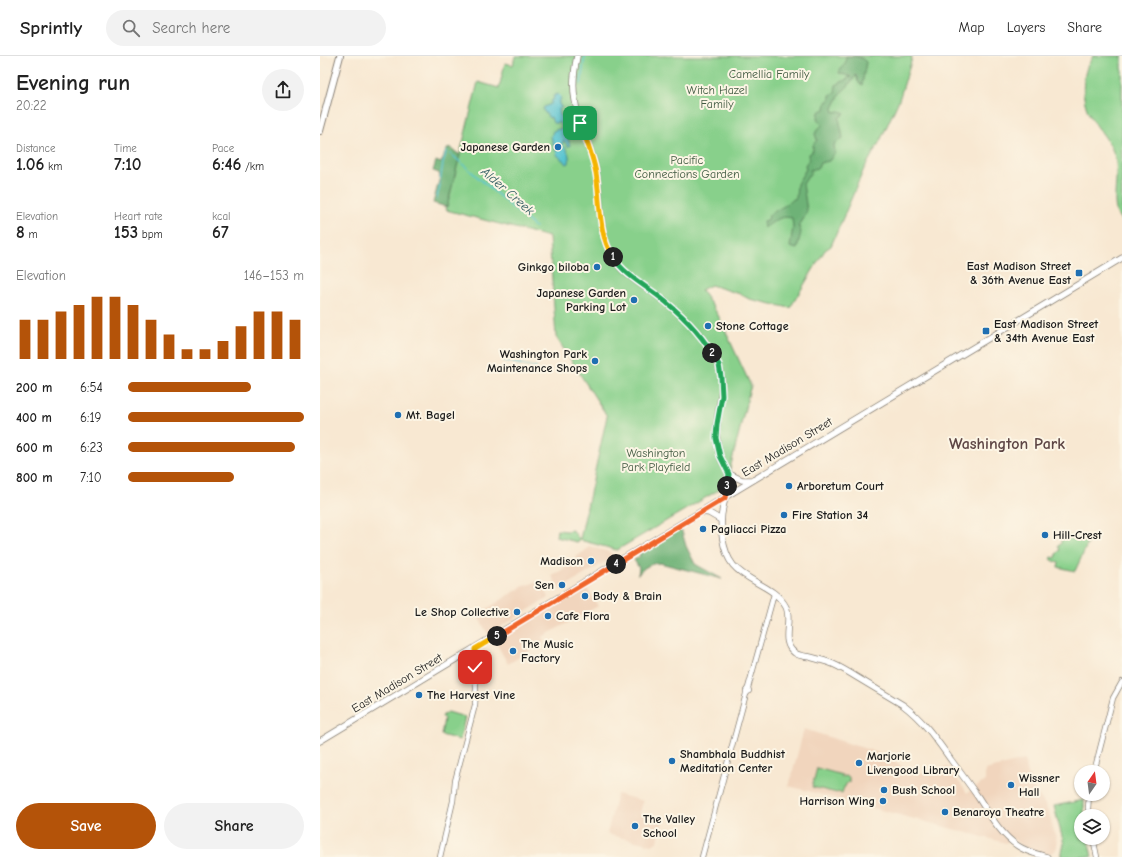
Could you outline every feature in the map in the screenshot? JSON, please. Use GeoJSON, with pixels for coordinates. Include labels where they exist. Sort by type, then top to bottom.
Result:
{"type":"FeatureCollection","features":[{"type":"Feature","properties":{"kind":"main road"},"geometry":{"type":"LineString","coordinates":[[320,131],[340,56]]}},
{"type":"Feature","properties":{"kind":"main road"},"geometry":{"type":"LineString","coordinates":[[577,56],[573,86],[575,101],[594,163],[598,184],[602,227],[606,244],[619,267],[667,303],[680,315],[707,345],[715,357],[720,369],[722,390],[716,438],[720,456],[729,474],[721,520],[723,542],[733,566],[746,576],[768,588],[785,605],[788,610],[787,639],[793,652],[802,656],[835,664],[912,711],[924,723],[970,785],[995,823],[1019,847],[1047,857]]}},
{"type":"Feature","properties":{"kind":"main road","name":"East Madison Street"},"geometry":{"type":"LineString","coordinates":[[320,742],[1122,258]]}},
{"type":"Feature","properties":{"kind":"main road"},"geometry":{"type":"LineString","coordinates":[[729,474],[742,480],[752,480]]}},
{"type":"Feature","properties":{"kind":"main road"},"geometry":{"type":"LineString","coordinates":[[703,512],[709,513],[721,520]]}},
{"type":"Feature","properties":{"kind":"street"},"geometry":{"type":"LineString","coordinates":[[702,857],[774,594]]}},
{"type":"Feature","properties":{"kind":"street"},"geometry":{"type":"LineString","coordinates":[[440,857],[456,781],[475,705],[475,649]]}},
{"type":"Feature","properties":{"kind":"street"},"geometry":{"type":"LineString","coordinates":[[1096,765],[1113,698],[1122,682]]}},
{"type":"Feature","properties":{"kind":"street"},"geometry":{"type":"LineString","coordinates":[[1095,845],[1097,857]]}},
{"type":"Feature","properties":{"kind":"shaded area"},"geometry":{"type":"Polygon","coordinates":[[[590,547],[610,552],[613,557],[561,589],[559,588],[552,576],[577,561],[575,558],[590,547]]]}},
{"type":"Feature","properties":{"kind":"shaded area"},"geometry":{"type":"Polygon","coordinates":[[[539,581],[549,597],[488,634],[477,615],[522,587],[539,581]]]}},
{"type":"Feature","properties":{"kind":"shaded area"},"geometry":{"type":"Polygon","coordinates":[[[586,587],[598,606],[542,637],[544,642],[508,664],[495,641],[586,587]]]}},
{"type":"Feature","properties":{"kind":"shaded area","name":"Bush School"},"geometry":{"type":"Polygon","coordinates":[[[804,729],[882,754],[904,768],[919,773],[937,773],[947,767],[967,793],[985,781],[985,770],[1024,760],[1032,786],[1046,806],[1049,814],[1056,838],[1057,846],[1055,851],[1043,854],[1022,846],[1011,837],[1006,843],[789,786],[804,729]]]}},
{"type":"Feature","properties":{"kind":"shaded area","name":"The Valley School"},"geometry":{"type":"Polygon","coordinates":[[[617,794],[643,801],[640,813],[663,819],[658,841],[652,845],[607,834],[617,794]]]}},
{"type":"Feature","properties":{"kind":"green space"},"geometry":{"type":"Polygon","coordinates":[[[515,56],[912,56],[899,100],[880,141],[864,169],[831,246],[825,250],[790,308],[749,299],[740,294],[711,285],[701,290],[718,315],[751,386],[730,469],[724,477],[722,488],[617,550],[580,540],[577,542],[556,537],[557,530],[572,530],[580,539],[607,416],[556,337],[549,237],[446,210],[478,82],[499,88],[505,63],[513,65],[515,56]]]}},
{"type":"Feature","properties":{"kind":"green space"},"geometry":{"type":"Polygon","coordinates":[[[846,56],[859,57],[866,62],[862,85],[858,82],[856,75],[840,94],[833,108],[834,112],[840,111],[845,113],[839,118],[843,138],[834,144],[835,153],[829,161],[820,163],[818,168],[810,170],[811,172],[803,184],[807,211],[799,226],[801,232],[797,249],[790,247],[793,227],[792,218],[780,218],[764,228],[763,221],[768,220],[769,215],[796,198],[797,184],[806,169],[805,165],[809,159],[809,154],[813,151],[817,140],[815,134],[822,125],[818,118],[819,112],[825,109],[826,102],[830,99],[830,95],[835,93],[836,85],[851,77],[839,73],[845,64],[846,56]]]}},
{"type":"Feature","properties":{"kind":"green space"},"geometry":{"type":"Polygon","coordinates":[[[1093,56],[1122,56],[1122,222],[1117,214],[1115,202],[1115,156],[1107,140],[1090,116],[1085,102],[1083,88],[1085,74],[1093,56]]]}},
{"type":"Feature","properties":{"kind":"green space"},"geometry":{"type":"Polygon","coordinates":[[[449,147],[460,155],[447,207],[433,203],[440,177],[439,173],[433,171],[436,161],[441,163],[449,147]]]}},
{"type":"Feature","properties":{"kind":"green space"},"geometry":{"type":"Polygon","coordinates":[[[681,528],[686,546],[695,564],[722,579],[660,563],[647,566],[638,575],[639,568],[634,560],[640,556],[639,554],[681,528]]]}},
{"type":"Feature","properties":{"kind":"green space"},"geometry":{"type":"Polygon","coordinates":[[[1062,534],[1089,541],[1075,571],[1058,567],[1059,563],[1051,559],[1052,557],[1056,558],[1057,553],[1060,550],[1058,546],[1061,543],[1062,534]]]}},
{"type":"Feature","properties":{"kind":"green space"},"geometry":{"type":"Polygon","coordinates":[[[448,712],[465,717],[460,740],[441,735],[444,719],[442,716],[448,712]]]}},
{"type":"Feature","properties":{"kind":"green space"},"geometry":{"type":"Polygon","coordinates":[[[817,768],[842,775],[841,778],[845,776],[849,777],[849,782],[844,787],[842,793],[812,787],[817,768]]]}},
{"type":"Feature","properties":{"kind":"green space"},"geometry":{"type":"Polygon","coordinates":[[[1084,801],[1084,809],[1074,809],[1074,845],[1089,845],[1092,857],[1061,857],[1064,844],[1054,806],[1084,801]]]}},
{"type":"Feature","properties":{"kind":"water"},"geometry":{"type":"Polygon","coordinates":[[[558,94],[561,97],[559,105],[562,107],[559,109],[560,115],[565,122],[564,129],[567,133],[570,146],[567,146],[563,141],[562,144],[569,155],[569,163],[567,164],[557,155],[551,137],[553,131],[562,128],[560,123],[553,123],[551,117],[549,118],[543,110],[544,107],[551,104],[552,100],[554,99],[553,96],[558,94]]]}},
{"type":"Feature","properties":{"kind":"waterway"},"geometry":{"type":"LineString","coordinates":[[581,84],[584,60],[586,56]]}},
{"type":"Feature","properties":{"kind":"waterway","name":"Alder Creek"},"geometry":{"type":"LineString","coordinates":[[440,181],[447,151]]}},
{"type":"Feature","properties":{"kind":"waterway","name":"Alder Creek"},"geometry":{"type":"LineString","coordinates":[[451,154],[535,227]]}},
{"type":"Feature","properties":{"kind":"waterway","name":"Alder Creek"},"geometry":{"type":"LineString","coordinates":[[439,191],[440,182]]}},
{"type":"Feature","properties":{"kind":"waterway","name":"Alder Creek"},"geometry":{"type":"LineString","coordinates":[[437,199],[438,192]]}},
{"type":"Feature","properties":{"kind":"waterway"},"geometry":{"type":"LineString","coordinates":[[503,360],[536,368]]}},
{"type":"Feature","properties":{"kind":"place","name":"Japanese Garden"},"geometry":{"type":"Point","coordinates":[558,147]}},
{"type":"Feature","properties":{"kind":"place","name":"Ginkgo biloba"},"geometry":{"type":"Point","coordinates":[597,267]}},
{"type":"Feature","properties":{"kind":"place","name":"East Madison Street & 36th Avenue East"},"geometry":{"type":"Point","coordinates":[1079,273]}},
{"type":"Feature","properties":{"kind":"place","name":"Japanese Garden Parking Lot"},"geometry":{"type":"Point","coordinates":[634,300]}},
{"type":"Feature","properties":{"kind":"place","name":"Stone Cottage"},"geometry":{"type":"Point","coordinates":[708,326]}},
{"type":"Feature","properties":{"kind":"place","name":"East Madison Street & 34th Avenue East"},"geometry":{"type":"Point","coordinates":[986,331]}},
{"type":"Feature","properties":{"kind":"place","name":"Washington Park Maintenance Shops"},"geometry":{"type":"Point","coordinates":[595,361]}},
{"type":"Feature","properties":{"kind":"place","name":"Mt. Bagel"},"geometry":{"type":"Point","coordinates":[398,415]}},
{"type":"Feature","properties":{"kind":"place","name":"Arboretum Court"},"geometry":{"type":"Point","coordinates":[789,486]}},
{"type":"Feature","properties":{"kind":"place","name":"Fire Station 34"},"geometry":{"type":"Point","coordinates":[784,515]}},
{"type":"Feature","properties":{"kind":"place","name":"Pagliacci Pizza"},"geometry":{"type":"Point","coordinates":[703,529]}},
{"type":"Feature","properties":{"kind":"place","name":"Hill-Crest"},"geometry":{"type":"Point","coordinates":[1045,535]}},
{"type":"Feature","properties":{"kind":"place","name":"Madison"},"geometry":{"type":"Point","coordinates":[591,561]}},
{"type":"Feature","properties":{"kind":"place","name":"Sen"},"geometry":{"type":"Point","coordinates":[562,585]}},
{"type":"Feature","properties":{"kind":"place","name":"Body & Brain"},"geometry":{"type":"Point","coordinates":[585,596]}},
{"type":"Feature","properties":{"kind":"place","name":"Le Shop Collective"},"geometry":{"type":"Point","coordinates":[517,612]}},
{"type":"Feature","properties":{"kind":"place","name":"Cafe Flora"},"geometry":{"type":"Point","coordinates":[548,616]}},
{"type":"Feature","properties":{"kind":"place","name":"The Music Factory"},"geometry":{"type":"Point","coordinates":[513,651]}},
{"type":"Feature","properties":{"kind":"place","name":"The Harvest Vine"},"geometry":{"type":"Point","coordinates":[419,695]}},
{"type":"Feature","properties":{"kind":"place","name":"Shambhala Buddhist Meditation Center"},"geometry":{"type":"Point","coordinates":[672,761]}},
{"type":"Feature","properties":{"kind":"place","name":"Marjorie Livengood Library"},"geometry":{"type":"Point","coordinates":[859,763]}},
{"type":"Feature","properties":{"kind":"place","name":"Wissner Hall"},"geometry":{"type":"Point","coordinates":[1011,785]}},
{"type":"Feature","properties":{"kind":"place","name":"Bush School"},"geometry":{"type":"Point","coordinates":[884,790]}},
{"type":"Feature","properties":{"kind":"place","name":"Harrison Wing"},"geometry":{"type":"Point","coordinates":[883,801]}},
{"type":"Feature","properties":{"kind":"place","name":"Benaroya Theatre"},"geometry":{"type":"Point","coordinates":[945,812]}},
{"type":"Feature","properties":{"kind":"place","name":"The Valley School"},"geometry":{"type":"Point","coordinates":[635,826]}},
{"type":"Feature","properties":{"kind":"district","name":"Washington Park"},"geometry":{"type":"Point","coordinates":[1007,444]}},
{"type":"Feature","properties":{"kind":"route"},"geometry":{"type":"LineString","coordinates":[[475,667],[475,649],[725,498],[727,488],[729,474],[722,462],[716,438],[722,396],[719,365],[707,345],[684,319],[656,294],[640,284],[619,267],[611,254],[603,234],[598,184],[594,163],[580,123]]}},
{"type":"Feature","properties":{"kind":"park label","name":"Camellia Family"},"geometry":{"type":"Point","coordinates":[769,74]}},
{"type":"Feature","properties":{"kind":"park label","name":"Witch Hazel Family"},"geometry":{"type":"Point","coordinates":[717,97]}},
{"type":"Feature","properties":{"kind":"park label","name":"Pacific Connections Garden"},"geometry":{"type":"Point","coordinates":[687,167]}},
{"type":"Feature","properties":{"kind":"park label","name":"Washington Park Playfield"},"geometry":{"type":"Point","coordinates":[656,460]}}]}
